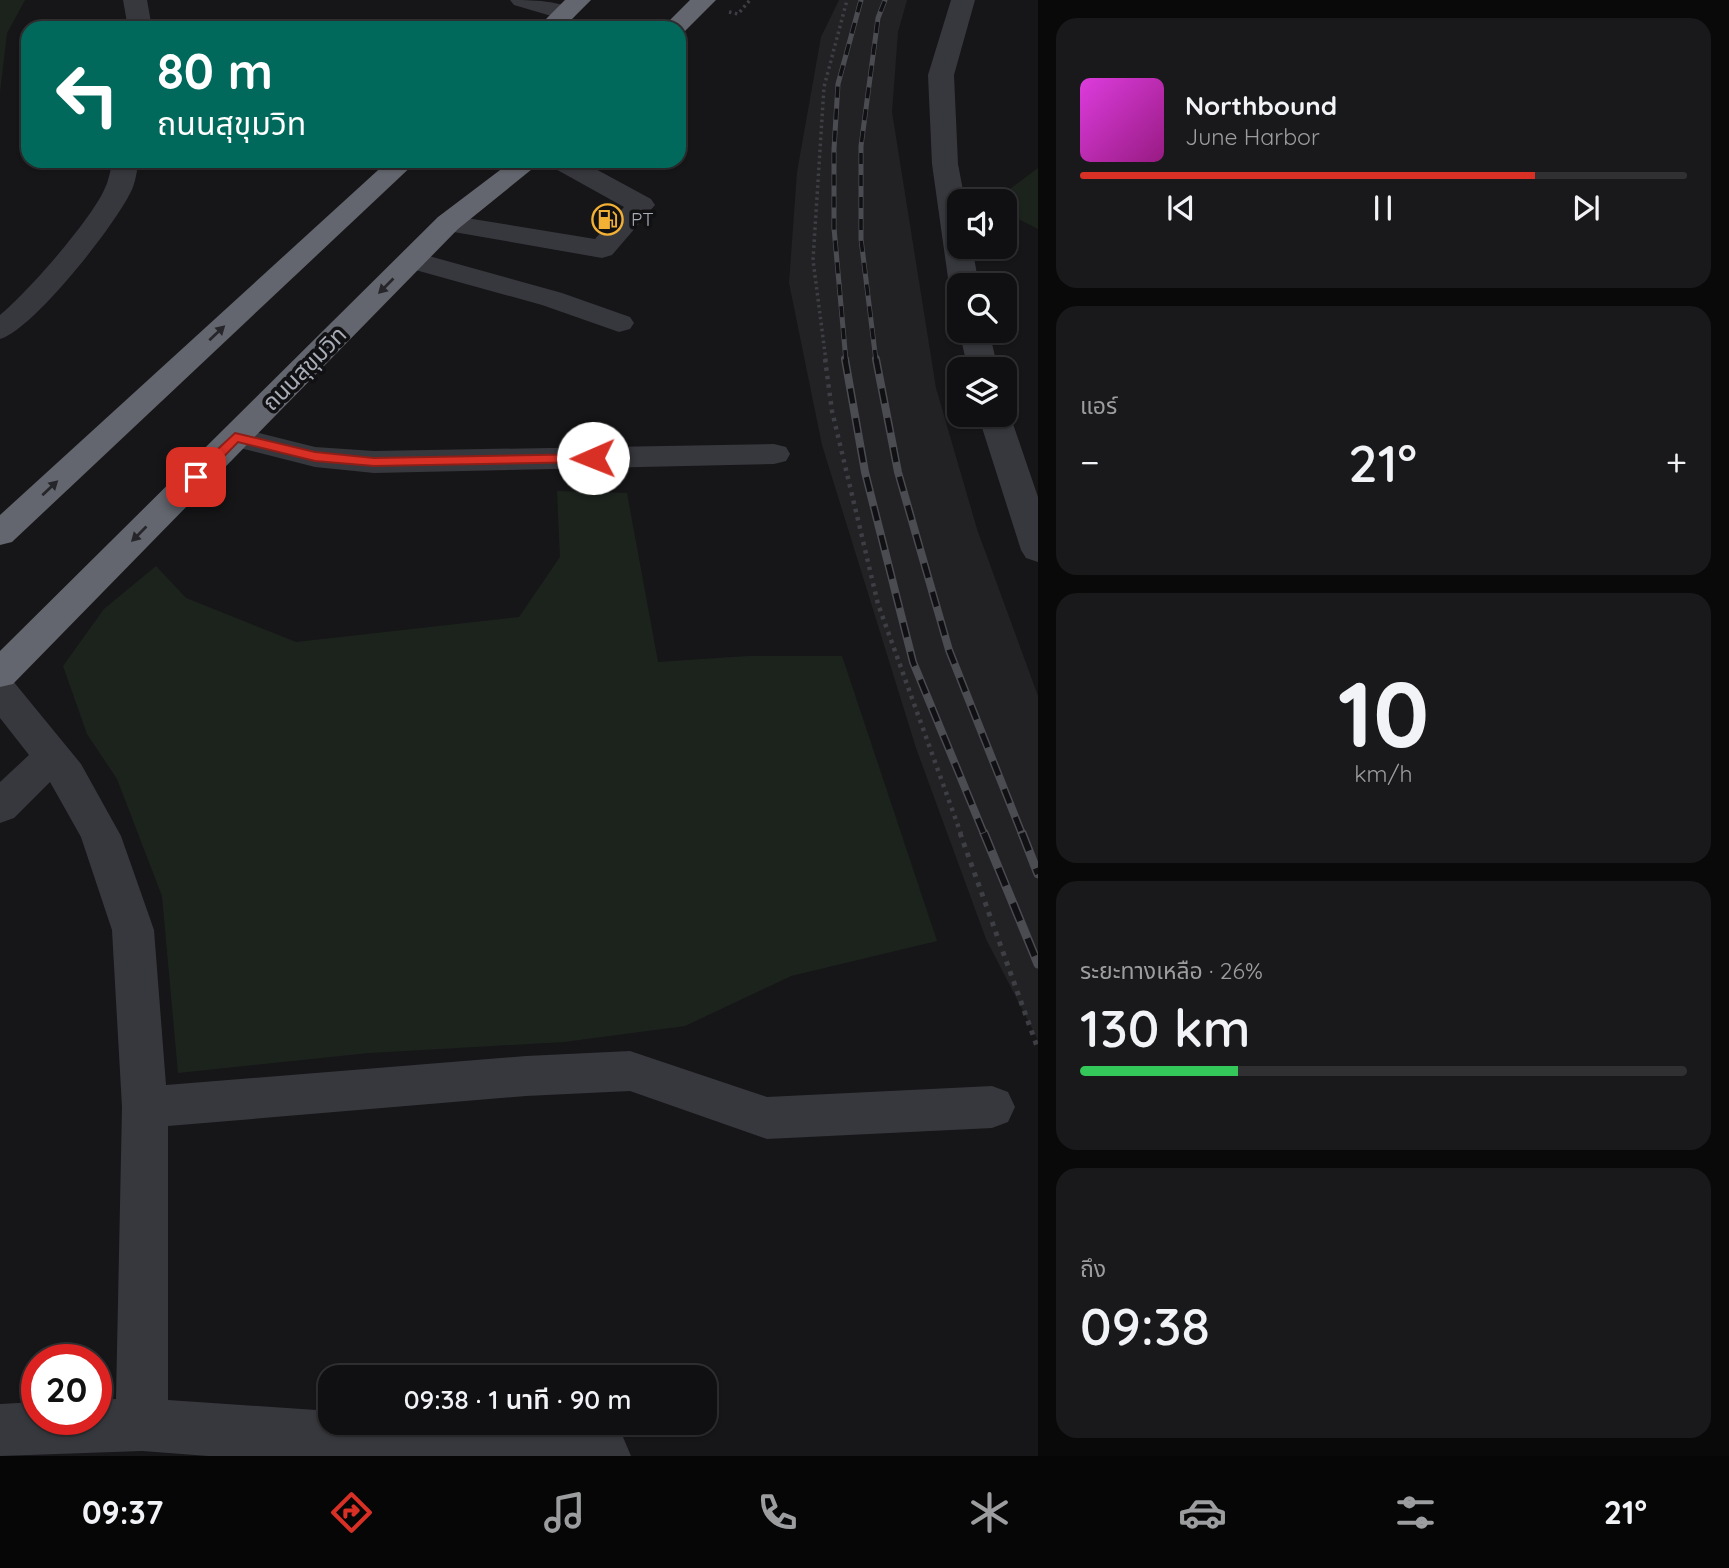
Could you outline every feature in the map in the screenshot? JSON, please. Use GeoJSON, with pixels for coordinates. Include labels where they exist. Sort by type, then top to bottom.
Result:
{"type":"FeatureCollection","features":[{"type":"Feature","properties":{"kind":"highway"},"geometry":{"type":"LineString","coordinates":[[682,21],[704,0]]}},
{"type":"Feature","properties":{"kind":"highway"},"geometry":{"type":"LineString","coordinates":[[0,534],[396,168]]}},
{"type":"Feature","properties":{"kind":"highway","name":"ถนนสุขุมวิท"},"geometry":{"type":"LineString","coordinates":[[0,674],[448,223],[520,168]]}},
{"type":"Feature","properties":{"kind":"street"},"geometry":{"type":"LineString","coordinates":[[135,0],[140,21]]}},
{"type":"Feature","properties":{"kind":"street"},"geometry":{"type":"LineString","coordinates":[[522,0],[564,14]]}},
{"type":"Feature","properties":{"kind":"street"},"geometry":{"type":"LineString","coordinates":[[962,273],[945,164],[942,75],[963,0]]}},
{"type":"Feature","properties":{"kind":"street"},"geometry":{"type":"LineString","coordinates":[[0,330],[27,308],[92,228],[119,188],[124,168]]}},
{"type":"Feature","properties":{"kind":"street"},"geometry":{"type":"LineString","coordinates":[[448,223],[602,249],[640,205],[574,168]]}},
{"type":"Feature","properties":{"kind":"street"},"geometry":{"type":"LineString","coordinates":[[411,260],[552,299],[619,323]]}},
{"type":"Feature","properties":{"kind":"street"},"geometry":{"type":"LineString","coordinates":[[998,427],[1038,550]]}},
{"type":"Feature","properties":{"kind":"street"},"geometry":{"type":"LineString","coordinates":[[235,437],[315,457],[374,462],[774,454]]}},
{"type":"Feature","properties":{"kind":"street"},"geometry":{"type":"LineString","coordinates":[[0,691],[67,775],[101,836],[133,930],[145,1107],[142,1425]]}},
{"type":"Feature","properties":{"kind":"street"},"geometry":{"type":"LineString","coordinates":[[0,807],[52,756]]}},
{"type":"Feature","properties":{"kind":"street"},"geometry":{"type":"LineString","coordinates":[[145,1107],[526,1076],[630,1072],[767,1118],[992,1107]]}},
{"type":"Feature","properties":{"kind":"street"},"geometry":{"type":"LineString","coordinates":[[0,1430],[142,1425],[360,1448],[538,1431],[590,1443],[604,1456]]}},
{"type":"Feature","properties":{"kind":"path"},"geometry":{"type":"LineString","coordinates":[[847,0],[824,87],[813,260],[832,411],[878,604],[1038,1049]]}},
{"type":"Feature","properties":{"kind":"shaded area"},"geometry":{"type":"Polygon","coordinates":[[[0,0],[25,0],[7,33],[0,92],[0,0]]]}},
{"type":"Feature","properties":{"kind":"shaded area"},"geometry":{"type":"Polygon","coordinates":[[[839,0],[907,0],[898,32],[892,112],[936,388],[977,529],[1038,696],[1038,1040],[986,939],[916,748],[822,445],[789,283],[797,172],[821,37],[839,0]]]}},
{"type":"Feature","properties":{"kind":"shaded area"},"geometry":{"type":"Polygon","coordinates":[[[1038,168],[1038,229],[1017,218],[1017,189],[1010,189],[1038,168]]]}},
{"type":"Feature","properties":{"kind":"shaded area"},"geometry":{"type":"Polygon","coordinates":[[[557,491],[627,493],[658,662],[748,656],[842,656],[937,941],[791,976],[685,1026],[564,1042],[369,1053],[178,1073],[162,896],[117,779],[87,734],[63,666],[104,609],[156,566],[186,598],[296,642],[519,617],[560,557],[557,491]]]}},
{"type":"Feature","properties":{"kind":"railway"},"geometry":{"type":"LineString","coordinates":[[846,361],[834,228],[834,149],[838,84],[861,0]]}},
{"type":"Feature","properties":{"kind":"railway"},"geometry":{"type":"LineString","coordinates":[[876,361],[861,239],[861,146],[878,18],[885,0]]}},
{"type":"Feature","properties":{"kind":"railway"},"geometry":{"type":"LineString","coordinates":[[845,359],[865,472],[913,662],[984,834]]}},
{"type":"Feature","properties":{"kind":"railway"},"geometry":{"type":"LineString","coordinates":[[876,359],[898,472],[949,650],[1022,834]]}},
{"type":"Feature","properties":{"kind":"railway"},"geometry":{"type":"LineString","coordinates":[[984,833],[1038,964]]}},
{"type":"Feature","properties":{"kind":"railway"},"geometry":{"type":"LineString","coordinates":[[1022,833],[1038,874]]}},
{"type":"Feature","properties":{"kind":"place","name":"PT"},"geometry":{"type":"Point","coordinates":[608,219]}},
{"type":"Feature","properties":{"kind":"route"},"geometry":{"type":"LineString","coordinates":[[196,477],[235,437],[315,457],[374,462],[593,458]]}}]}
